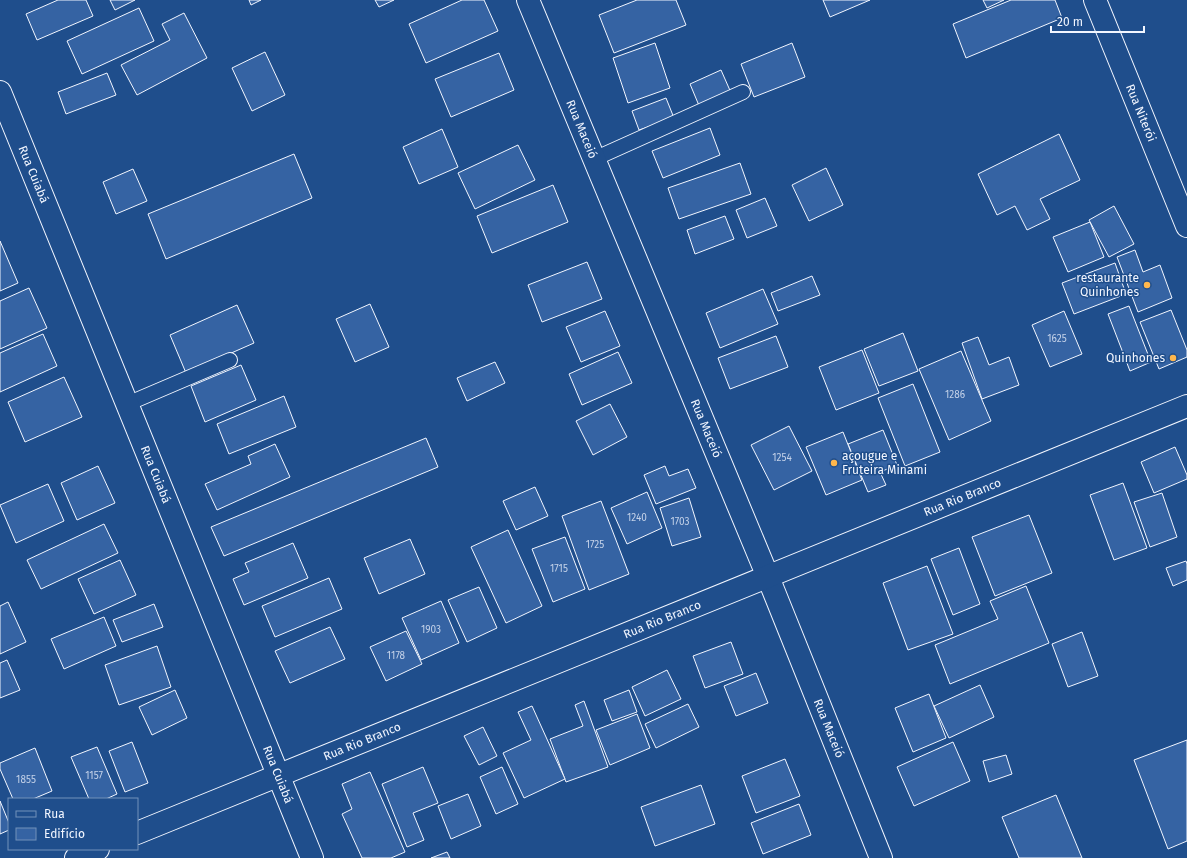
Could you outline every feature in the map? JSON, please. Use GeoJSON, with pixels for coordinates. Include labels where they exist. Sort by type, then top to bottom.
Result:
{"type":"FeatureCollection","features":[{"type":"Feature","properties":{"kind":"street","name":"Rua Maceió"},"geometry":{"type":"LineString","coordinates":[[528,0],[768,577],[881,858]]}},
{"type":"Feature","properties":{"kind":"street","name":"Rua Niterói"},"geometry":{"type":"LineString","coordinates":[[1095,0],[1187,226]]}},
{"type":"Feature","properties":{"kind":"street","name":"Rua Cuiabá"},"geometry":{"type":"LineString","coordinates":[[0,92],[312,858]]}},
{"type":"Feature","properties":{"kind":"street","name":"Rua Rio Branco"},"geometry":{"type":"LineString","coordinates":[[138,833],[1187,406]]}},
{"type":"Feature","properties":{"kind":"street"},"geometry":{"type":"LineString","coordinates":[[76,858],[96,850]]}},
{"type":"Feature","properties":{"kind":"lane"},"geometry":{"type":"LineString","coordinates":[[594,159],[744,92]]}},
{"type":"Feature","properties":{"kind":"lane"},"geometry":{"type":"LineString","coordinates":[[127,404],[230,360]]}},
{"type":"Feature","properties":{"kind":"building"},"geometry":{"type":"Polygon","coordinates":[[[58,0],[86,0],[93,16],[37,40],[26,14],[58,0]]]}},
{"type":"Feature","properties":{"kind":"building"},"geometry":{"type":"Polygon","coordinates":[[[110,0],[135,0],[115,10],[110,0]]]}},
{"type":"Feature","properties":{"kind":"building"},"geometry":{"type":"Polygon","coordinates":[[[249,0],[261,0],[251,5],[249,0]]]}},
{"type":"Feature","properties":{"kind":"building"},"geometry":{"type":"Polygon","coordinates":[[[375,0],[394,0],[379,7],[375,0]]]}},
{"type":"Feature","properties":{"kind":"building"},"geometry":{"type":"Polygon","coordinates":[[[462,0],[484,0],[498,31],[426,63],[409,24],[462,0]]]}},
{"type":"Feature","properties":{"kind":"building"},"geometry":{"type":"Polygon","coordinates":[[[637,0],[676,0],[686,25],[614,53],[599,15],[637,0]]]}},
{"type":"Feature","properties":{"kind":"building"},"geometry":{"type":"Polygon","coordinates":[[[823,0],[870,0],[830,17],[823,0]]]}},
{"type":"Feature","properties":{"kind":"building"},"geometry":{"type":"Polygon","coordinates":[[[983,0],[1004,0],[987,8],[983,0]]]}},
{"type":"Feature","properties":{"kind":"building"},"geometry":{"type":"Polygon","coordinates":[[[1011,0],[1055,0],[1062,18],[966,58],[953,24],[1011,0]]]}},
{"type":"Feature","properties":{"kind":"building"},"geometry":{"type":"Polygon","coordinates":[[[139,8],[154,41],[82,74],[67,41],[139,8]]]}},
{"type":"Feature","properties":{"kind":"building"},"geometry":{"type":"Polygon","coordinates":[[[184,13],[207,58],[137,95],[121,65],[170,40],[162,24],[184,13]]]}},
{"type":"Feature","properties":{"kind":"building"},"geometry":{"type":"Polygon","coordinates":[[[655,43],[670,88],[628,103],[613,58],[655,43]]]}},
{"type":"Feature","properties":{"kind":"building"},"geometry":{"type":"Polygon","coordinates":[[[792,43],[805,77],[754,97],[741,64],[792,43]]]}},
{"type":"Feature","properties":{"kind":"building"},"geometry":{"type":"Polygon","coordinates":[[[265,52],[285,95],[252,111],[232,68],[265,52]]]}},
{"type":"Feature","properties":{"kind":"building"},"geometry":{"type":"Polygon","coordinates":[[[499,53],[514,90],[451,117],[435,79],[499,53]]]}},
{"type":"Feature","properties":{"kind":"building"},"geometry":{"type":"Polygon","coordinates":[[[721,70],[732,95],[700,108],[690,84],[721,70]]]}},
{"type":"Feature","properties":{"kind":"building"},"geometry":{"type":"Polygon","coordinates":[[[107,73],[116,95],[66,114],[58,92],[107,73]]]}},
{"type":"Feature","properties":{"kind":"building"},"geometry":{"type":"Polygon","coordinates":[[[666,98],[674,118],[639,130],[632,111],[666,98]]]}},
{"type":"Feature","properties":{"kind":"building"},"geometry":{"type":"Polygon","coordinates":[[[710,128],[720,155],[663,178],[652,151],[710,128]]]}},
{"type":"Feature","properties":{"kind":"building"},"geometry":{"type":"Polygon","coordinates":[[[442,129],[458,167],[419,184],[403,147],[442,129]]]}},
{"type":"Feature","properties":{"kind":"building"},"geometry":{"type":"Polygon","coordinates":[[[1059,134],[1080,180],[1040,199],[1050,219],[1027,230],[1015,206],[997,215],[978,174],[1059,134]]]}},
{"type":"Feature","properties":{"kind":"building"},"geometry":{"type":"Polygon","coordinates":[[[518,145],[535,180],[475,209],[458,173],[518,145]]]}},
{"type":"Feature","properties":{"kind":"building"},"geometry":{"type":"Polygon","coordinates":[[[294,154],[312,198],[166,259],[148,214],[294,154]]]}},
{"type":"Feature","properties":{"kind":"building"},"geometry":{"type":"Polygon","coordinates":[[[740,163],[751,194],[679,219],[668,188],[740,163]]]}},
{"type":"Feature","properties":{"kind":"building"},"geometry":{"type":"Polygon","coordinates":[[[826,168],[843,205],[809,221],[792,185],[826,168]]]}},
{"type":"Feature","properties":{"kind":"building"},"geometry":{"type":"Polygon","coordinates":[[[133,169],[147,201],[116,214],[103,182],[133,169]]]}},
{"type":"Feature","properties":{"kind":"building"},"geometry":{"type":"Polygon","coordinates":[[[553,185],[568,222],[492,253],[477,216],[553,185]]]}},
{"type":"Feature","properties":{"kind":"building"},"geometry":{"type":"Polygon","coordinates":[[[765,198],[777,226],[747,238],[736,210],[765,198]]]}},
{"type":"Feature","properties":{"kind":"building"},"geometry":{"type":"Polygon","coordinates":[[[1114,206],[1134,244],[1109,257],[1089,220],[1114,206]]]}},
{"type":"Feature","properties":{"kind":"building"},"geometry":{"type":"Polygon","coordinates":[[[725,216],[734,239],[695,254],[687,230],[725,216]]]}},
{"type":"Feature","properties":{"kind":"building"},"geometry":{"type":"Polygon","coordinates":[[[1090,222],[1104,257],[1068,272],[1053,237],[1090,222]]]}},
{"type":"Feature","properties":{"kind":"building"},"geometry":{"type":"Polygon","coordinates":[[[0,241],[18,283],[0,291],[0,241]]]}},
{"type":"Feature","properties":{"kind":"building","name":"restaurante Quinhones"},"geometry":{"type":"Polygon","coordinates":[[[1135,250],[1143,272],[1160,265],[1172,298],[1138,312],[1117,257],[1135,250]]]}},
{"type":"Feature","properties":{"kind":"building"},"geometry":{"type":"Polygon","coordinates":[[[587,262],[602,299],[542,322],[528,285],[587,262]]]}},
{"type":"Feature","properties":{"kind":"building"},"geometry":{"type":"Polygon","coordinates":[[[1115,263],[1126,294],[1074,314],[1062,283],[1115,263]]]}},
{"type":"Feature","properties":{"kind":"building"},"geometry":{"type":"Polygon","coordinates":[[[812,276],[820,295],[778,311],[771,293],[812,276]]]}},
{"type":"Feature","properties":{"kind":"building"},"geometry":{"type":"Polygon","coordinates":[[[29,288],[47,328],[0,349],[0,301],[29,288]]]}},
{"type":"Feature","properties":{"kind":"building"},"geometry":{"type":"Polygon","coordinates":[[[763,289],[778,324],[720,348],[706,313],[763,289]]]}},
{"type":"Feature","properties":{"kind":"building"},"geometry":{"type":"Polygon","coordinates":[[[370,304],[389,347],[355,362],[336,319],[370,304]]]}},
{"type":"Feature","properties":{"kind":"building"},"geometry":{"type":"Polygon","coordinates":[[[237,305],[254,343],[186,373],[170,335],[237,305]]]}},
{"type":"Feature","properties":{"kind":"building"},"geometry":{"type":"Polygon","coordinates":[[[1129,306],[1151,362],[1130,371],[1108,314],[1129,306]]]}},
{"type":"Feature","properties":{"kind":"building"},"geometry":{"type":"Polygon","coordinates":[[[1171,310],[1187,350],[1187,357],[1159,369],[1140,322],[1171,310]]]}},
{"type":"Feature","properties":{"kind":"building"},"geometry":{"type":"Polygon","coordinates":[[[605,311],[620,346],[581,362],[566,327],[605,311]]]}},
{"type":"Feature","properties":{"kind":"building"},"geometry":{"type":"Polygon","coordinates":[[[1064,311],[1082,354],[1050,367],[1032,325],[1064,311]]]}},
{"type":"Feature","properties":{"kind":"building"},"geometry":{"type":"Polygon","coordinates":[[[903,333],[918,371],[879,386],[864,349],[903,333]]]}},
{"type":"Feature","properties":{"kind":"building"},"geometry":{"type":"Polygon","coordinates":[[[43,334],[57,366],[0,392],[0,353],[43,334]]]}},
{"type":"Feature","properties":{"kind":"building"},"geometry":{"type":"Polygon","coordinates":[[[776,336],[788,367],[730,389],[718,358],[776,336]]]}},
{"type":"Feature","properties":{"kind":"building"},"geometry":{"type":"Polygon","coordinates":[[[978,337],[989,365],[1009,357],[1019,385],[982,399],[962,343],[978,337]]]}},
{"type":"Feature","properties":{"kind":"building"},"geometry":{"type":"Polygon","coordinates":[[[862,350],[879,393],[836,410],[819,367],[862,350]]]}},
{"type":"Feature","properties":{"kind":"building"},"geometry":{"type":"Polygon","coordinates":[[[961,351],[991,421],[949,440],[919,369],[961,351]]]}},
{"type":"Feature","properties":{"kind":"building"},"geometry":{"type":"Polygon","coordinates":[[[618,352],[632,383],[582,405],[569,374],[618,352]]]}},
{"type":"Feature","properties":{"kind":"building"},"geometry":{"type":"Polygon","coordinates":[[[495,362],[505,383],[467,401],[457,378],[495,362]]]}},
{"type":"Feature","properties":{"kind":"building"},"geometry":{"type":"Polygon","coordinates":[[[241,365],[256,400],[205,422],[191,386],[241,365]]]}},
{"type":"Feature","properties":{"kind":"building"},"geometry":{"type":"Polygon","coordinates":[[[64,377],[82,417],[25,442],[8,402],[64,377]]]}},
{"type":"Feature","properties":{"kind":"building"},"geometry":{"type":"Polygon","coordinates":[[[913,384],[940,452],[905,466],[878,398],[913,384]]]}},
{"type":"Feature","properties":{"kind":"building"},"geometry":{"type":"Polygon","coordinates":[[[284,396],[296,427],[229,454],[217,424],[284,396]]]}},
{"type":"Feature","properties":{"kind":"building"},"geometry":{"type":"Polygon","coordinates":[[[610,404],[627,437],[593,455],[576,421],[610,404]]]}},
{"type":"Feature","properties":{"kind":"building"},"geometry":{"type":"Polygon","coordinates":[[[789,426],[812,471],[774,490],[751,445],[789,426]]]}},
{"type":"Feature","properties":{"kind":"building"},"geometry":{"type":"Polygon","coordinates":[[[883,430],[897,465],[880,472],[886,485],[868,492],[848,444],[883,430]]]}},
{"type":"Feature","properties":{"kind":"building","name":"açougue e Fruteira Minami"},"geometry":{"type":"Polygon","coordinates":[[[843,432],[862,480],[826,495],[806,447],[843,432]]]}},
{"type":"Feature","properties":{"kind":"building"},"geometry":{"type":"Polygon","coordinates":[[[426,438],[438,467],[224,556],[211,527],[426,438]]]}},
{"type":"Feature","properties":{"kind":"building"},"geometry":{"type":"Polygon","coordinates":[[[275,444],[290,477],[217,510],[205,484],[251,464],[248,456],[275,444]]]}},
{"type":"Feature","properties":{"kind":"building"},"geometry":{"type":"Polygon","coordinates":[[[1175,447],[1187,475],[1187,479],[1154,493],[1141,462],[1175,447]]]}},
{"type":"Feature","properties":{"kind":"building"},"geometry":{"type":"Polygon","coordinates":[[[98,466],[115,503],[77,520],[61,483],[98,466]]]}},
{"type":"Feature","properties":{"kind":"building"},"geometry":{"type":"Polygon","coordinates":[[[665,466],[669,476],[688,469],[696,488],[656,504],[644,475],[665,466]]]}},
{"type":"Feature","properties":{"kind":"building"},"geometry":{"type":"Polygon","coordinates":[[[1123,483],[1147,548],[1114,560],[1090,495],[1123,483]]]}},
{"type":"Feature","properties":{"kind":"building"},"geometry":{"type":"Polygon","coordinates":[[[48,484],[64,521],[16,543],[0,505],[48,484]]]}},
{"type":"Feature","properties":{"kind":"building"},"geometry":{"type":"Polygon","coordinates":[[[535,487],[548,516],[516,530],[503,501],[535,487]]]}},
{"type":"Feature","properties":{"kind":"building"},"geometry":{"type":"Polygon","coordinates":[[[647,492],[662,528],[627,544],[611,508],[647,492]]]}},
{"type":"Feature","properties":{"kind":"building"},"geometry":{"type":"Polygon","coordinates":[[[1162,493],[1177,537],[1150,547],[1134,502],[1162,493]]]}},
{"type":"Feature","properties":{"kind":"building"},"geometry":{"type":"Polygon","coordinates":[[[689,498],[701,537],[672,546],[660,508],[689,498]]]}},
{"type":"Feature","properties":{"kind":"building"},"geometry":{"type":"Polygon","coordinates":[[[601,501],[629,574],[589,590],[562,516],[601,501]]]}},
{"type":"Feature","properties":{"kind":"building"},"geometry":{"type":"Polygon","coordinates":[[[1029,515],[1052,573],[995,596],[972,537],[1029,515]]]}},
{"type":"Feature","properties":{"kind":"building"},"geometry":{"type":"Polygon","coordinates":[[[104,524],[118,553],[41,589],[27,560],[104,524]]]}},
{"type":"Feature","properties":{"kind":"building"},"geometry":{"type":"Polygon","coordinates":[[[508,530],[542,606],[506,623],[471,547],[508,530]]]}},
{"type":"Feature","properties":{"kind":"building"},"geometry":{"type":"Polygon","coordinates":[[[565,537],[585,589],[553,602],[532,549],[565,537]]]}},
{"type":"Feature","properties":{"kind":"building"},"geometry":{"type":"Polygon","coordinates":[[[410,539],[425,574],[379,594],[364,558],[410,539]]]}},
{"type":"Feature","properties":{"kind":"building"},"geometry":{"type":"Polygon","coordinates":[[[293,543],[308,578],[244,605],[233,579],[249,572],[245,563],[293,543]]]}},
{"type":"Feature","properties":{"kind":"building"},"geometry":{"type":"Polygon","coordinates":[[[959,548],[980,604],[953,615],[931,559],[959,548]]]}},
{"type":"Feature","properties":{"kind":"building"},"geometry":{"type":"Polygon","coordinates":[[[120,560],[136,595],[94,614],[78,579],[120,560]]]}},
{"type":"Feature","properties":{"kind":"building"},"geometry":{"type":"Polygon","coordinates":[[[1186,561],[1187,580],[1173,586],[1166,568],[1186,561]]]}},
{"type":"Feature","properties":{"kind":"building"},"geometry":{"type":"Polygon","coordinates":[[[927,566],[953,634],[908,650],[883,583],[927,566]]]}},
{"type":"Feature","properties":{"kind":"building"},"geometry":{"type":"Polygon","coordinates":[[[329,578],[342,609],[275,637],[262,606],[329,578]]]}},
{"type":"Feature","properties":{"kind":"building"},"geometry":{"type":"Polygon","coordinates":[[[1026,586],[1049,643],[950,684],[935,645],[998,619],[990,601],[1026,586]]]}},
{"type":"Feature","properties":{"kind":"building"},"geometry":{"type":"Polygon","coordinates":[[[479,587],[497,628],[467,642],[448,600],[479,587]]]}},
{"type":"Feature","properties":{"kind":"building"},"geometry":{"type":"Polygon","coordinates":[[[441,601],[459,643],[421,660],[402,618],[441,601]]]}},
{"type":"Feature","properties":{"kind":"building"},"geometry":{"type":"Polygon","coordinates":[[[8,602],[26,642],[0,654],[0,606],[8,602]]]}},
{"type":"Feature","properties":{"kind":"building"},"geometry":{"type":"Polygon","coordinates":[[[154,604],[163,627],[122,642],[113,620],[154,604]]]}},
{"type":"Feature","properties":{"kind":"building"},"geometry":{"type":"Polygon","coordinates":[[[104,617],[116,646],[64,669],[51,639],[104,617]]]}},
{"type":"Feature","properties":{"kind":"building"},"geometry":{"type":"Polygon","coordinates":[[[330,627],[345,659],[290,683],[275,651],[330,627]]]}},
{"type":"Feature","properties":{"kind":"building"},"geometry":{"type":"Polygon","coordinates":[[[406,631],[422,664],[386,681],[370,647],[406,631]]]}},
{"type":"Feature","properties":{"kind":"building"},"geometry":{"type":"Polygon","coordinates":[[[1082,632],[1098,676],[1068,687],[1052,644],[1082,632]]]}},
{"type":"Feature","properties":{"kind":"building"},"geometry":{"type":"Polygon","coordinates":[[[731,642],[743,674],[705,688],[693,656],[731,642]]]}},
{"type":"Feature","properties":{"kind":"building"},"geometry":{"type":"Polygon","coordinates":[[[157,646],[171,687],[119,705],[105,665],[157,646]]]}},
{"type":"Feature","properties":{"kind":"building"},"geometry":{"type":"Polygon","coordinates":[[[7,660],[20,690],[0,698],[0,663],[7,660]]]}},
{"type":"Feature","properties":{"kind":"building"},"geometry":{"type":"Polygon","coordinates":[[[667,670],[681,699],[645,716],[632,687],[667,670]]]}},
{"type":"Feature","properties":{"kind":"building"},"geometry":{"type":"Polygon","coordinates":[[[756,673],[768,703],[736,716],[724,686],[756,673]]]}},
{"type":"Feature","properties":{"kind":"building"},"geometry":{"type":"Polygon","coordinates":[[[980,685],[994,717],[949,738],[934,706],[980,685]]]}},
{"type":"Feature","properties":{"kind":"building"},"geometry":{"type":"Polygon","coordinates":[[[175,690],[187,718],[152,735],[139,707],[175,690]]]}},
{"type":"Feature","properties":{"kind":"building"},"geometry":{"type":"Polygon","coordinates":[[[629,690],[637,712],[612,721],[604,700],[629,690]]]}},
{"type":"Feature","properties":{"kind":"building"},"geometry":{"type":"Polygon","coordinates":[[[929,694],[946,738],[913,752],[895,708],[929,694]]]}},
{"type":"Feature","properties":{"kind":"building"},"geometry":{"type":"Polygon","coordinates":[[[584,701],[608,767],[566,782],[550,739],[583,726],[575,705],[584,701]]]}},
{"type":"Feature","properties":{"kind":"building"},"geometry":{"type":"Polygon","coordinates":[[[688,704],[699,727],[656,748],[645,724],[688,704]]]}},
{"type":"Feature","properties":{"kind":"building"},"geometry":{"type":"Polygon","coordinates":[[[532,706],[565,779],[524,798],[503,753],[531,740],[518,712],[532,706]]]}},
{"type":"Feature","properties":{"kind":"building"},"geometry":{"type":"Polygon","coordinates":[[[637,714],[650,748],[610,765],[596,730],[637,714]]]}},
{"type":"Feature","properties":{"kind":"building"},"geometry":{"type":"Polygon","coordinates":[[[483,727],[497,756],[479,765],[464,736],[483,727]]]}},
{"type":"Feature","properties":{"kind":"building"},"geometry":{"type":"Polygon","coordinates":[[[1187,740],[1187,841],[1168,849],[1134,760],[1187,740]]]}},
{"type":"Feature","properties":{"kind":"building"},"geometry":{"type":"Polygon","coordinates":[[[132,742],[148,783],[125,792],[109,751],[132,742]]]}},
{"type":"Feature","properties":{"kind":"building"},"geometry":{"type":"Polygon","coordinates":[[[953,742],[970,781],[914,806],[897,767],[953,742]]]}},
{"type":"Feature","properties":{"kind":"building"},"geometry":{"type":"Polygon","coordinates":[[[97,747],[117,794],[108,798],[89,798],[71,757],[97,747]]]}},
{"type":"Feature","properties":{"kind":"building"},"geometry":{"type":"Polygon","coordinates":[[[35,748],[52,791],[35,798],[13,798],[0,769],[0,763],[35,748]]]}},
{"type":"Feature","properties":{"kind":"building"},"geometry":{"type":"Polygon","coordinates":[[[1006,755],[1012,774],[989,782],[983,761],[1006,755]]]}},
{"type":"Feature","properties":{"kind":"building"},"geometry":{"type":"Polygon","coordinates":[[[785,759],[800,796],[756,813],[742,776],[785,759]]]}},
{"type":"Feature","properties":{"kind":"building"},"geometry":{"type":"Polygon","coordinates":[[[423,767],[438,803],[413,813],[424,840],[407,847],[382,784],[423,767]]]}},
{"type":"Feature","properties":{"kind":"building"},"geometry":{"type":"Polygon","coordinates":[[[502,767],[518,804],[496,814],[480,777],[502,767]]]}},
{"type":"Feature","properties":{"kind":"building"},"geometry":{"type":"Polygon","coordinates":[[[370,772],[405,852],[391,858],[362,858],[342,814],[352,809],[342,784],[370,772]]]}},
{"type":"Feature","properties":{"kind":"building"},"geometry":{"type":"Polygon","coordinates":[[[701,785],[715,824],[655,846],[641,807],[701,785]]]}},
{"type":"Feature","properties":{"kind":"building"},"geometry":{"type":"Polygon","coordinates":[[[468,794],[481,826],[451,839],[438,806],[468,794]]]}},
{"type":"Feature","properties":{"kind":"building"},"geometry":{"type":"Polygon","coordinates":[[[1056,795],[1082,858],[1019,858],[1002,817],[1056,795]]]}},
{"type":"Feature","properties":{"kind":"building"},"geometry":{"type":"Polygon","coordinates":[[[0,801],[8,821],[8,830],[0,834],[0,801]]]}},
{"type":"Feature","properties":{"kind":"building"},"geometry":{"type":"Polygon","coordinates":[[[799,804],[811,835],[763,854],[751,823],[799,804]]]}},
{"type":"Feature","properties":{"kind":"building"},"geometry":{"type":"Polygon","coordinates":[[[447,852],[450,858],[431,858],[447,852]]]}},
{"type":"Feature","properties":{"kind":"place","name":"restaurante Quinhones"},"geometry":{"type":"Point","coordinates":[1147,285]}},
{"type":"Feature","properties":{"kind":"place","name":"Quinhones"},"geometry":{"type":"Point","coordinates":[1173,358]}},
{"type":"Feature","properties":{"kind":"place","name":"açougue e Fruteira Minami"},"geometry":{"type":"Point","coordinates":[834,463]}}]}
